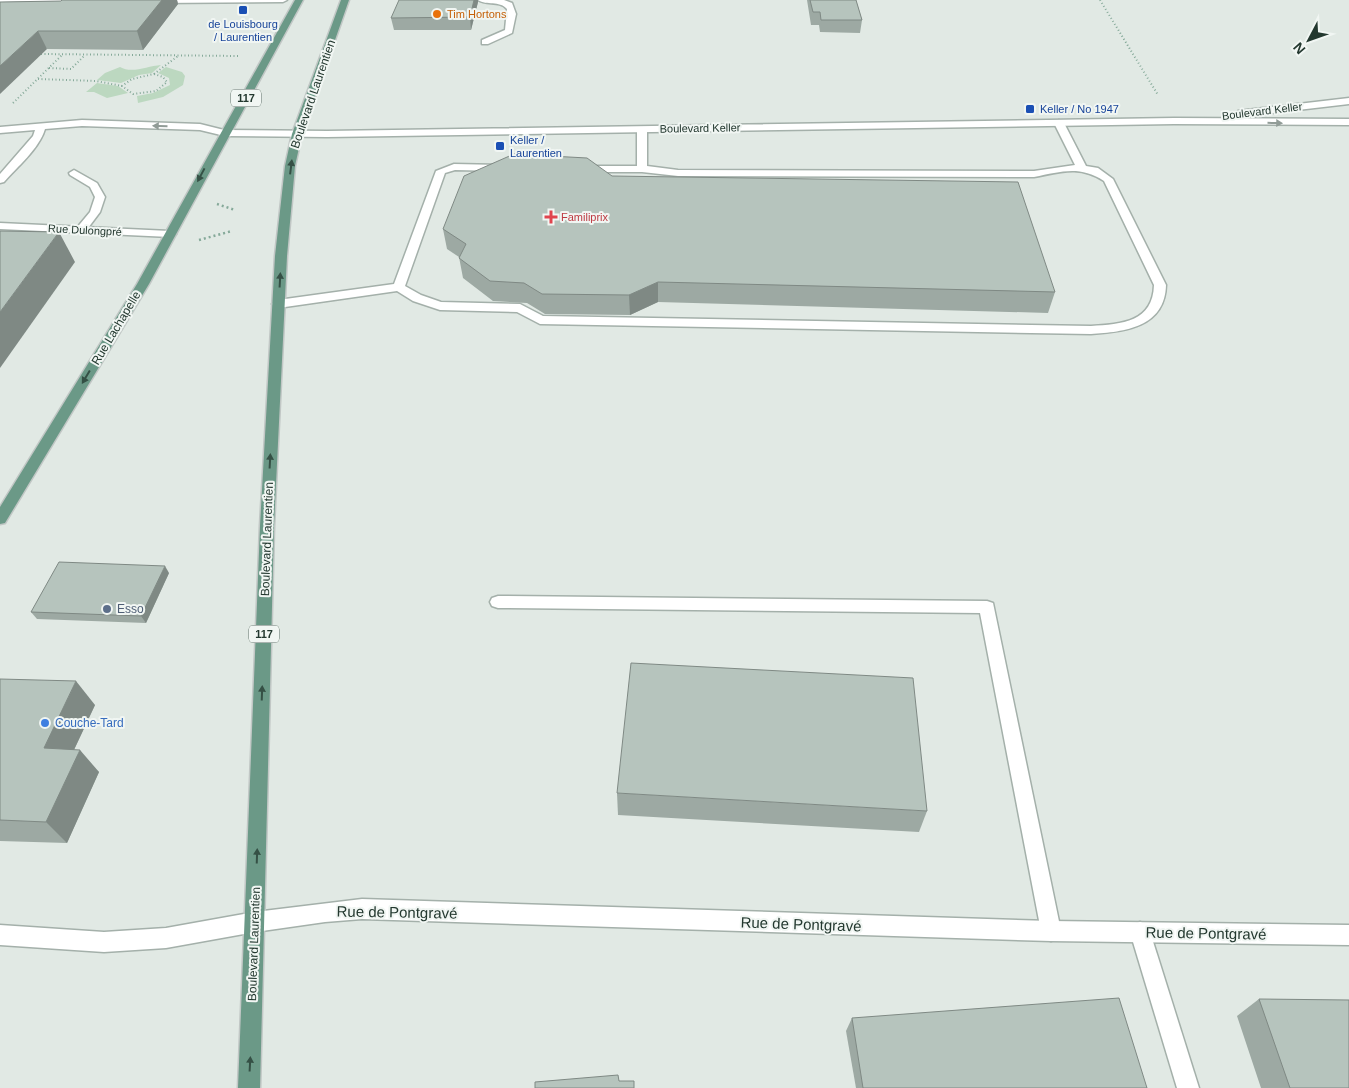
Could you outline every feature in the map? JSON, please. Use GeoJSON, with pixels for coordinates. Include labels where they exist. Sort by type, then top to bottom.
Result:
{"type":"FeatureCollection","features":[{"type":"Feature","properties":{"kind":"main road","name":"117"},"geometry":{"type":"LineString","coordinates":[[225,133],[299,0]]}},
{"type":"Feature","properties":{"kind":"main road","name":"Boulevard Laurentien"},"geometry":{"type":"LineString","coordinates":[[249,1088],[267,526],[281,256],[290,175],[297,134],[345,0]]}},
{"type":"Feature","properties":{"kind":"main road","name":"Rue Lachapelle"},"geometry":{"type":"LineString","coordinates":[[0,519],[142,284],[225,133]]}},
{"type":"Feature","properties":{"kind":"street"},"geometry":{"type":"LineString","coordinates":[[0,0],[90,0]]}},
{"type":"Feature","properties":{"kind":"street"},"geometry":{"type":"LineString","coordinates":[[146,1],[283,0]]}},
{"type":"Feature","properties":{"kind":"street"},"geometry":{"type":"LineString","coordinates":[[482,0],[502,1],[512,7],[514,12],[509,31],[485,42]]}},
{"type":"Feature","properties":{"kind":"street","name":"Boulevard Keller"},"geometry":{"type":"LineString","coordinates":[[1174,121],[1349,101]]}},
{"type":"Feature","properties":{"kind":"street","name":"Boulevard Keller"},"geometry":{"type":"LineString","coordinates":[[0,130],[68,123],[200,127],[225,133],[297,134],[1174,121],[1349,122]]}},
{"type":"Feature","properties":{"kind":"street"},"geometry":{"type":"LineString","coordinates":[[1059,123],[1082,168]]}},
{"type":"Feature","properties":{"kind":"street"},"geometry":{"type":"LineString","coordinates":[[0,180],[33,144],[38,137],[41,127]]}},
{"type":"Feature","properties":{"kind":"street"},"geometry":{"type":"LineString","coordinates":[[642,130],[642,169]]}},
{"type":"Feature","properties":{"kind":"street"},"geometry":{"type":"LineString","coordinates":[[399,287],[441,171],[454,168],[516,168]]}},
{"type":"Feature","properties":{"kind":"street"},"geometry":{"type":"LineString","coordinates":[[278,304],[399,287],[429,304],[440,306],[520,308],[540,320],[1091,330],[1114,329],[1132,324],[1146,317],[1162,296],[1160,284],[1108,179],[1094,170],[1068,168],[1034,174],[678,173],[642,169],[574,168]]}},
{"type":"Feature","properties":{"kind":"street"},"geometry":{"type":"LineString","coordinates":[[74,173],[97,187],[100,196],[95,212],[81,230]]}},
{"type":"Feature","properties":{"kind":"street","name":"Rue Dulongpré"},"geometry":{"type":"LineString","coordinates":[[0,226],[170,234]]}},
{"type":"Feature","properties":{"kind":"street"},"geometry":{"type":"LineString","coordinates":[[498,602],[987,607],[1050,931]]}},
{"type":"Feature","properties":{"kind":"street","name":"Rue de Pontgravé"},"geometry":{"type":"LineString","coordinates":[[2,941],[104,942],[166,938],[255,922],[362,909],[1050,931],[1349,935]]}},
{"type":"Feature","properties":{"kind":"street"},"geometry":{"type":"LineString","coordinates":[[1140,932],[1188,1088]]}},
{"type":"Feature","properties":{"kind":"path"},"geometry":{"type":"LineString","coordinates":[[1100,0],[1160,98]]}},
{"type":"Feature","properties":{"kind":"path"},"geometry":{"type":"LineString","coordinates":[[41,54],[244,56]]}},
{"type":"Feature","properties":{"kind":"path"},"geometry":{"type":"LineString","coordinates":[[48,68],[71,69],[85,55]]}},
{"type":"Feature","properties":{"kind":"path"},"geometry":{"type":"LineString","coordinates":[[122,86],[132,78],[154,74],[178,55]]}},
{"type":"Feature","properties":{"kind":"path"},"geometry":{"type":"LineString","coordinates":[[154,74],[166,79],[166,84]]}},
{"type":"Feature","properties":{"kind":"path"},"geometry":{"type":"LineString","coordinates":[[37,79],[106,82],[122,86],[133,94],[156,91],[166,84],[170,85]]}},
{"type":"Feature","properties":{"kind":"path"},"geometry":{"type":"LineString","coordinates":[[216,204],[235,210]]}},
{"type":"Feature","properties":{"kind":"path"},"geometry":{"type":"LineString","coordinates":[[198,240],[232,231]]}},
{"type":"Feature","properties":{"kind":"green space"},"geometry":{"type":"Polygon","coordinates":[[[161,65],[152,73],[139,75],[121,83],[97,80],[105,73],[120,67],[135,70],[161,65]]]}},
{"type":"Feature","properties":{"kind":"green space"},"geometry":{"type":"Polygon","coordinates":[[[166,67],[182,72],[185,76],[183,85],[163,97],[138,103],[137,96],[153,93],[170,85],[169,78],[158,73],[166,67]]]}},
{"type":"Feature","properties":{"kind":"green space"},"geometry":{"type":"Polygon","coordinates":[[[97,83],[118,86],[128,93],[107,98],[94,92],[86,92],[97,83]]]}},
{"type":"Feature","properties":{"kind":"building"},"geometry":{"type":"Polygon","coordinates":[[[162,0],[137,31],[38,31],[0,66],[0,2],[162,0]]]}},
{"type":"Feature","properties":{"kind":"building"},"geometry":{"type":"Polygon","coordinates":[[[399,0],[474,0],[470,17],[391,18],[399,0]]]}},
{"type":"Feature","properties":{"kind":"building"},"geometry":{"type":"Polygon","coordinates":[[[810,0],[856,0],[862,20],[821,20],[820,12],[813,12],[810,0]]]}},
{"type":"Feature","properties":{"kind":"building"},"geometry":{"type":"Polygon","coordinates":[[[514,154],[587,158],[612,176],[1018,182],[1055,292],[658,282],[629,295],[542,294],[524,283],[490,281],[459,258],[466,244],[443,229],[464,176],[514,154]]]}},
{"type":"Feature","properties":{"kind":"building"},"geometry":{"type":"Polygon","coordinates":[[[0,231],[59,232],[0,312],[0,231]]]}},
{"type":"Feature","properties":{"kind":"building"},"geometry":{"type":"Polygon","coordinates":[[[59,562],[165,566],[141,616],[31,612],[59,562]]]}},
{"type":"Feature","properties":{"kind":"building"},"geometry":{"type":"Polygon","coordinates":[[[631,663],[913,678],[927,811],[617,793],[631,663]]]}},
{"type":"Feature","properties":{"kind":"building"},"geometry":{"type":"Polygon","coordinates":[[[0,679],[76,681],[44,748],[80,750],[46,822],[0,820],[0,679]]]}},
{"type":"Feature","properties":{"kind":"building"},"geometry":{"type":"Polygon","coordinates":[[[1119,998],[1147,1088],[863,1088],[852,1018],[1119,998]]]}},
{"type":"Feature","properties":{"kind":"building"},"geometry":{"type":"Polygon","coordinates":[[[1259,999],[1349,1000],[1349,1088],[1290,1088],[1259,999]]]}},
{"type":"Feature","properties":{"kind":"building"},"geometry":{"type":"Polygon","coordinates":[[[618,1075],[619,1081],[634,1081],[634,1088],[535,1088],[535,1082],[618,1075]]]}},
{"type":"Feature","properties":{"kind":"place","name":"de Louisbourg / Laurentien"},"geometry":{"type":"Point","coordinates":[243,10]}},
{"type":"Feature","properties":{"kind":"place","name":"Tim Hortons"},"geometry":{"type":"Point","coordinates":[437,14]}},
{"type":"Feature","properties":{"kind":"place","name":"Keller / No 1947"},"geometry":{"type":"Point","coordinates":[1030,109]}},
{"type":"Feature","properties":{"kind":"place","name":"Keller / Laurentien"},"geometry":{"type":"Point","coordinates":[500,146]}},
{"type":"Feature","properties":{"kind":"place","name":"Familiprix"},"geometry":{"type":"Point","coordinates":[551,217]}},
{"type":"Feature","properties":{"kind":"place","name":"Esso"},"geometry":{"type":"Point","coordinates":[107,609]}},
{"type":"Feature","properties":{"kind":"place","name":"Couche-Tard"},"geometry":{"type":"Point","coordinates":[45,723]}}]}
